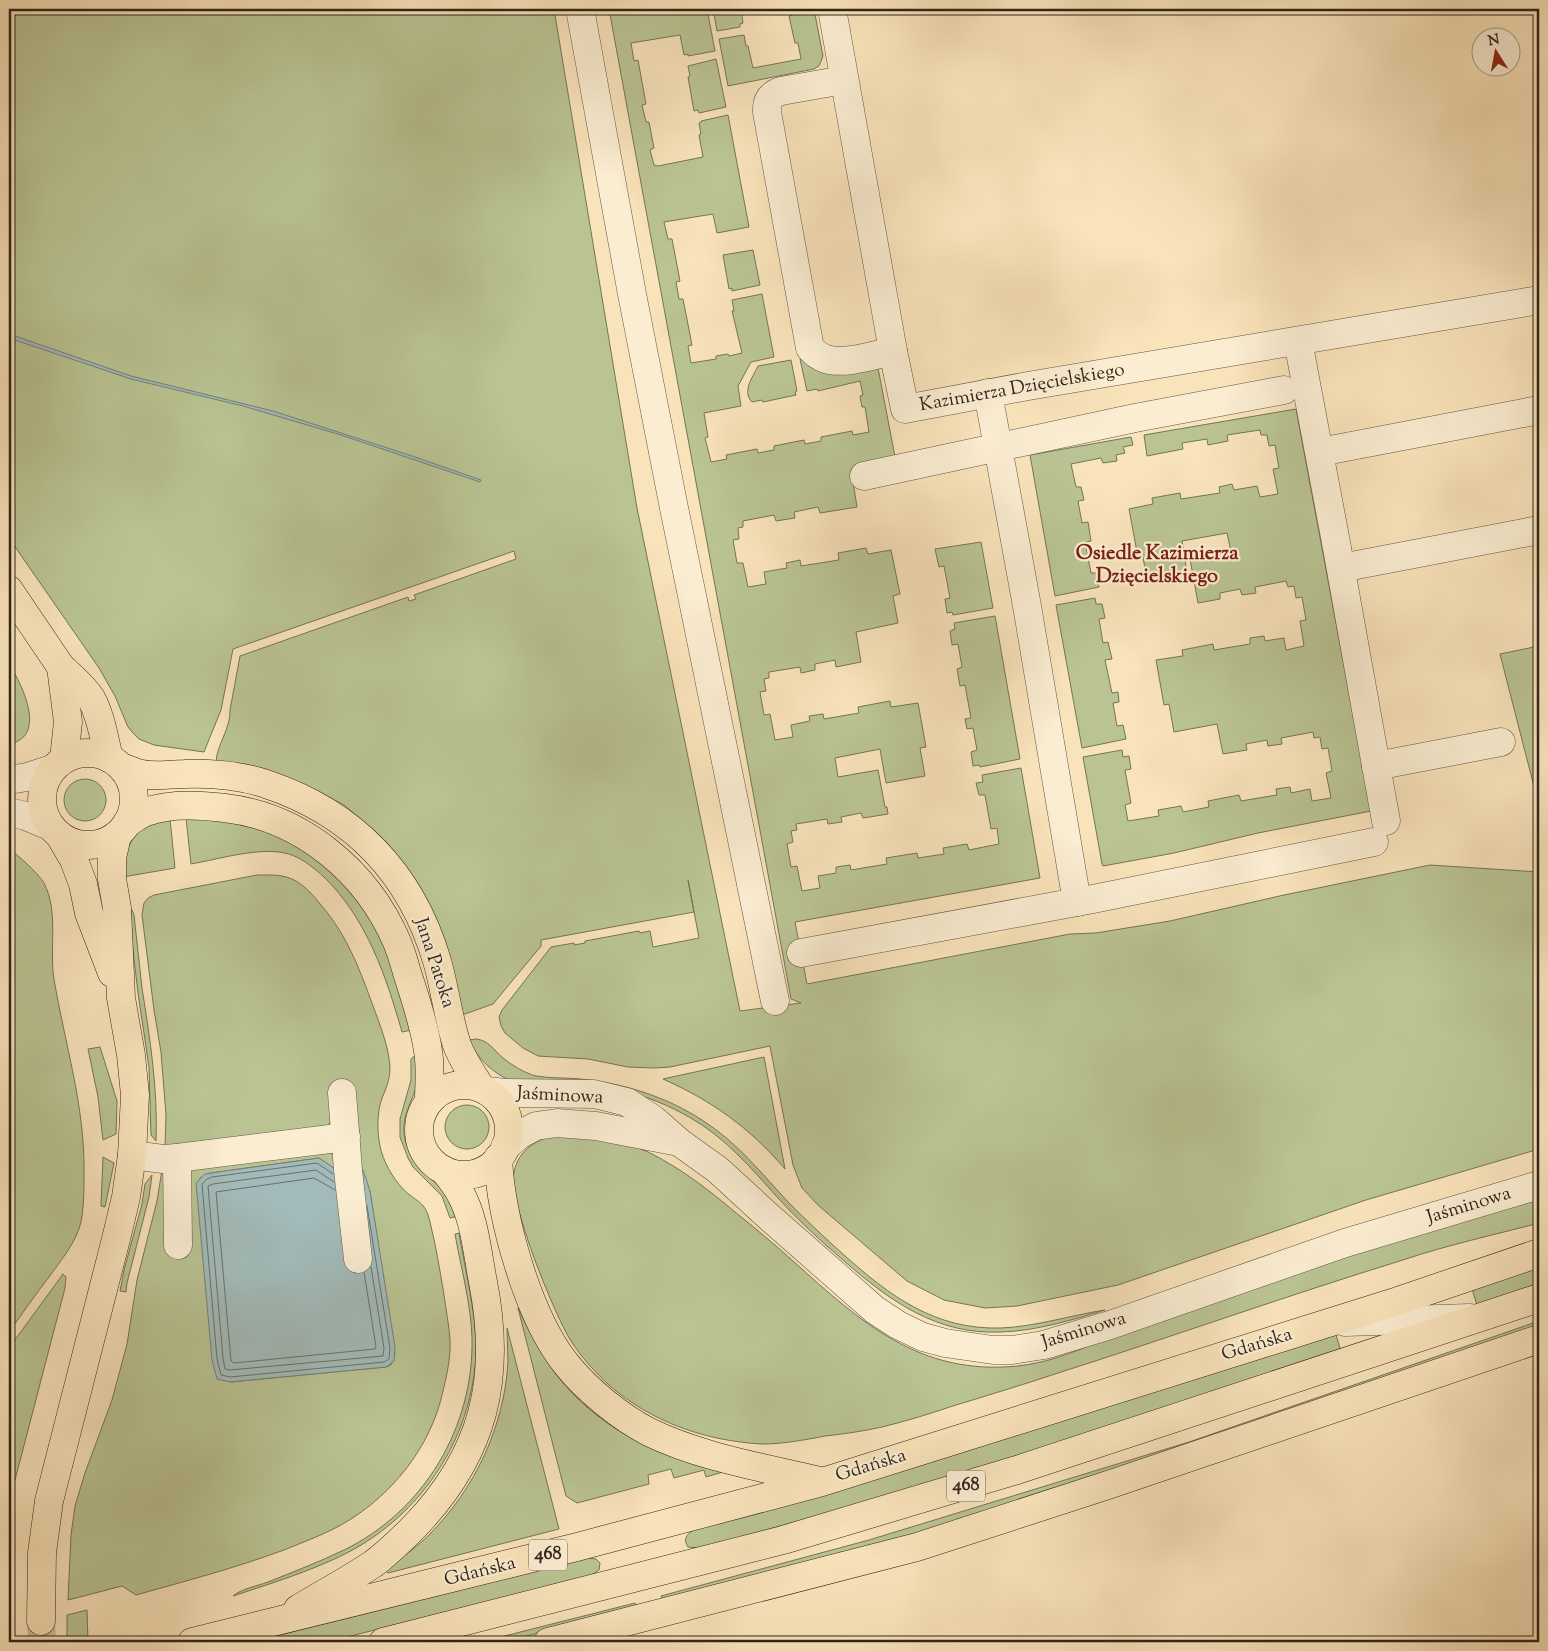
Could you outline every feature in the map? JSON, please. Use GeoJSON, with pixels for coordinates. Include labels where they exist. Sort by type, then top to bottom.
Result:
{"type":"FeatureCollection","features":[{"type":"Feature","properties":{"kind":"main road"},"geometry":{"type":"LineString","coordinates":[[9,590],[61,668],[78,682],[91,698],[115,762],[130,780],[134,794],[133,810],[122,829],[112,858],[112,879],[117,908],[121,998],[135,1095],[132,1155],[126,1197],[49,1500],[42,1552],[41,1621]]}},
{"type":"Feature","properties":{"kind":"main road"},"geometry":{"type":"LineString","coordinates":[[61,668],[68,722],[58,764],[44,782],[41,797],[43,812],[74,860],[83,884],[89,913],[121,998]]}},
{"type":"Feature","properties":{"kind":"main road"},"geometry":{"type":"LineString","coordinates":[[58,764],[79,754],[94,753],[115,762]]}},
{"type":"Feature","properties":{"kind":"main road","name":"Jana Patoka"},"geometry":{"type":"LineString","coordinates":[[115,762],[143,774],[228,775],[264,784],[299,796],[330,813],[354,830],[379,855],[404,887],[417,910],[437,960],[458,1046],[484,1090]]}},
{"type":"Feature","properties":{"kind":"main road","name":"Jana Patoka"},"geometry":{"type":"LineString","coordinates":[[122,829],[147,811],[169,807],[205,805],[236,809],[263,816],[315,841],[345,866],[370,894],[397,943],[416,1000],[429,1053],[429,1100]]}},
{"type":"Feature","properties":{"kind":"main road"},"geometry":{"type":"LineString","coordinates":[[55,831],[74,843],[89,845],[104,842],[122,829]]}},
{"type":"Feature","properties":{"kind":"main road"},"geometry":{"type":"LineString","coordinates":[[273,1624],[373,1563],[406,1534],[435,1504],[453,1479],[474,1440],[484,1409],[491,1356],[485,1293],[469,1212],[459,1191],[444,1170],[428,1157],[420,1139],[420,1118],[429,1100],[445,1088],[460,1085],[474,1086],[484,1090],[498,1100],[506,1113],[509,1130],[502,1153],[503,1203],[514,1247],[532,1302],[547,1334],[566,1364],[585,1385],[605,1403],[648,1431],[687,1448],[822,1482]]}},
{"type":"Feature","properties":{"kind":"main road"},"geometry":{"type":"LineString","coordinates":[[444,1170],[455,1174],[478,1172],[488,1167],[502,1153]]}},
{"type":"Feature","properties":{"kind":"main road","name":"Gdańska"},"geometry":{"type":"LineString","coordinates":[[192,1642],[273,1624],[577,1548],[822,1482],[1331,1322],[1539,1253]]}},
{"type":"Feature","properties":{"kind":"main road","name":"468"},"geometry":{"type":"LineString","coordinates":[[383,1642],[783,1540],[1017,1470],[1539,1298]]}},
{"type":"Feature","properties":{"kind":"main road"},"geometry":{"type":"LineString","coordinates":[[548,1642],[918,1548],[1539,1339]]}},
{"type":"Feature","properties":{"kind":"main road"},"geometry":{"type":"LineString","coordinates":[[591,1642],[651,1616]]}},
{"type":"Feature","properties":{"kind":"street"},"geometry":{"type":"LineString","coordinates":[[580,9],[632,294],[674,508],[775,1001]]}},
{"type":"Feature","properties":{"kind":"street","name":"Kazimierza Dzięcielskiego"},"geometry":{"type":"LineString","coordinates":[[832,9],[905,409],[988,393],[1539,300]]}},
{"type":"Feature","properties":{"kind":"street"},"geometry":{"type":"LineString","coordinates":[[844,80],[781,91],[769,98],[766,104],[767,112],[810,348],[827,360],[840,361],[893,351]]}},
{"type":"Feature","properties":{"kind":"street"},"geometry":{"type":"LineString","coordinates":[[801,954],[1077,902],[1380,832],[1376,766],[1320,452],[1298,341]]}},
{"type":"Feature","properties":{"kind":"street"},"geometry":{"type":"LineString","coordinates":[[864,476],[1135,418],[1284,390]]}},
{"type":"Feature","properties":{"kind":"street"},"geometry":{"type":"LineString","coordinates":[[988,393],[1027,606],[1077,902]]}},
{"type":"Feature","properties":{"kind":"street"},"geometry":{"type":"LineString","coordinates":[[1320,452],[1539,410]]}},
{"type":"Feature","properties":{"kind":"street"},"geometry":{"type":"LineString","coordinates":[[1341,568],[1539,530]]}},
{"type":"Feature","properties":{"kind":"street"},"geometry":{"type":"LineString","coordinates":[[1376,766],[1501,742]]}},
{"type":"Feature","properties":{"kind":"street"},"geometry":{"type":"LineString","coordinates":[[9,780],[27,777],[58,764]]}},
{"type":"Feature","properties":{"kind":"street"},"geometry":{"type":"LineString","coordinates":[[9,812],[26,816],[55,831]]}},
{"type":"Feature","properties":{"kind":"street","name":"Jaśminowa"},"geometry":{"type":"LineString","coordinates":[[484,1090],[505,1093],[594,1094],[627,1102],[654,1120],[678,1142],[718,1170],[794,1239],[883,1315],[898,1325],[923,1337],[945,1343],[993,1350],[1012,1350],[1044,1345],[1110,1325],[1345,1243],[1539,1185]]}},
{"type":"Feature","properties":{"kind":"street"},"geometry":{"type":"LineString","coordinates":[[342,1092],[358,1259]]}},
{"type":"Feature","properties":{"kind":"street","name":"Jaśminowa"},"geometry":{"type":"LineString","coordinates":[[502,1153],[519,1135],[536,1126],[557,1123],[596,1126],[678,1142]]}},
{"type":"Feature","properties":{"kind":"street"},"geometry":{"type":"LineString","coordinates":[[132,1155],[176,1158],[346,1137]]}},
{"type":"Feature","properties":{"kind":"street"},"geometry":{"type":"LineString","coordinates":[[176,1158],[178,1245]]}},
{"type":"Feature","properties":{"kind":"street"},"geometry":{"type":"LineString","coordinates":[[1345,1362],[1468,1278]]}},
{"type":"Feature","properties":{"kind":"street"},"geometry":{"type":"LineString","coordinates":[[1331,1322],[1481,1318]]}},
{"type":"Feature","properties":{"kind":"green space"},"geometry":{"type":"Polygon","coordinates":[[[9,9],[554,9],[637,508],[740,1011],[801,1003],[791,999],[609,9],[707,9],[715,51],[688,56],[688,54],[684,55],[680,35],[631,43],[634,61],[638,60],[646,104],[642,105],[646,122],[649,122],[654,148],[650,150],[654,165],[658,166],[703,157],[699,123],[728,115],[749,227],[717,233],[713,214],[664,222],[668,239],[672,239],[680,281],[676,282],[679,299],[683,299],[692,345],[688,346],[691,363],[716,359],[716,356],[742,353],[732,311],[734,311],[732,300],[762,294],[774,357],[751,362],[738,386],[741,406],[704,413],[708,437],[705,438],[711,462],[727,459],[726,455],[757,449],[758,453],[774,450],[774,446],[804,440],[805,444],[821,441],[821,437],[852,431],[853,435],[869,432],[865,407],[862,407],[860,396],[863,395],[860,381],[818,391],[817,389],[807,391],[800,359],[805,358],[878,368],[896,462],[851,470],[857,507],[820,513],[818,507],[794,512],[795,518],[776,521],[774,515],[743,521],[743,527],[738,528],[739,539],[733,540],[737,563],[743,563],[748,587],[766,584],[764,572],[787,568],[786,563],[800,560],[801,566],[839,560],[838,553],[866,548],[868,554],[891,550],[900,594],[893,596],[898,623],[856,632],[861,662],[836,667],[835,660],[815,664],[815,670],[801,673],[800,667],[769,672],[769,678],[764,679],[766,691],[760,692],[764,715],[770,714],[775,740],[793,737],[791,725],[810,721],[809,716],[823,714],[824,719],[859,713],[858,707],[890,701],[891,707],[918,703],[926,747],[920,748],[925,776],[886,783],[880,749],[835,758],[838,777],[878,770],[888,814],[863,818],[861,813],[841,817],[842,822],[828,824],[827,819],[796,824],[797,830],[791,831],[793,842],[787,844],[791,867],[797,866],[802,891],[820,888],[818,876],[836,873],[836,867],[850,865],[851,870],[887,864],[886,858],[917,853],[918,858],[944,854],[943,848],[967,844],[969,850],[999,844],[997,828],[991,829],[985,795],[979,795],[976,783],[983,782],[982,775],[1021,768],[1040,878],[795,922],[807,984],[1070,934],[1096,933],[1170,921],[1430,865],[1539,872],[1539,1149],[1366,1200],[1118,1285],[1017,1306],[985,1308],[944,1300],[907,1281],[819,1206],[802,1188],[793,1165],[770,1046],[670,1067],[628,1067],[588,1059],[538,1056],[523,1048],[505,1033],[499,1017],[502,1010],[551,947],[585,943],[585,941],[639,931],[640,933],[650,931],[653,947],[699,938],[688,880],[694,912],[541,940],[541,946],[493,1004],[462,1015],[413,881],[375,831],[344,805],[304,784],[216,762],[230,717],[240,656],[408,597],[409,601],[416,599],[414,595],[516,559],[514,551],[233,649],[221,710],[204,752],[154,745],[139,739],[133,733],[128,727],[115,696],[99,668],[9,538],[9,9]]]}},
{"type":"Feature","properties":{"kind":"green space"},"geometry":{"type":"Polygon","coordinates":[[[713,9],[741,9],[743,23],[740,24],[740,27],[717,31],[713,9]]]}},
{"type":"Feature","properties":{"kind":"green space"},"geometry":{"type":"Polygon","coordinates":[[[792,9],[814,9],[823,56],[819,66],[814,69],[728,86],[719,39],[744,35],[753,68],[801,59],[789,16],[793,15],[792,9]]]}},
{"type":"Feature","properties":{"kind":"green space"},"geometry":{"type":"Polygon","coordinates":[[[716,59],[726,107],[699,113],[698,110],[694,111],[688,66],[716,59]]]}},
{"type":"Feature","properties":{"kind":"green space"},"geometry":{"type":"Polygon","coordinates":[[[753,250],[760,285],[732,291],[732,288],[729,289],[723,255],[753,250]]]}},
{"type":"Feature","properties":{"kind":"green space"},"geometry":{"type":"Polygon","coordinates":[[[791,360],[797,391],[795,392],[796,395],[763,402],[762,400],[752,402],[749,398],[748,389],[758,366],[791,360]]]}},
{"type":"Feature","properties":{"kind":"green space"},"geometry":{"type":"Polygon","coordinates":[[[1296,409],[1371,811],[1258,833],[1174,853],[1103,866],[1083,757],[1122,750],[1123,757],[1129,756],[1131,769],[1125,770],[1131,803],[1125,805],[1128,821],[1159,816],[1158,810],[1181,806],[1183,812],[1209,807],[1208,801],[1239,795],[1241,801],[1277,795],[1276,789],[1290,787],[1291,793],[1310,789],[1312,801],[1331,798],[1326,773],[1332,771],[1328,748],[1322,749],[1320,737],[1314,738],[1313,732],[1281,738],[1282,744],[1268,746],[1267,740],[1246,744],[1247,750],[1223,754],[1217,724],[1174,732],[1169,704],[1164,705],[1156,660],[1183,656],[1182,650],[1213,644],[1214,650],[1250,644],[1250,638],[1264,636],[1265,641],[1284,638],[1286,650],[1304,646],[1300,621],[1306,620],[1302,597],[1296,598],[1294,586],[1288,587],[1286,581],[1255,587],[1256,593],[1242,595],[1240,589],[1220,593],[1220,599],[1198,603],[1190,559],[1231,552],[1227,533],[1182,541],[1187,572],[1147,579],[1142,552],[1137,552],[1129,509],[1153,504],[1152,498],[1180,493],[1181,499],[1220,493],[1219,487],[1232,484],[1234,490],[1257,486],[1260,497],[1278,494],[1273,469],[1279,468],[1275,445],[1269,446],[1267,435],[1261,435],[1260,430],[1227,435],[1228,441],[1208,445],[1207,439],[1182,443],[1183,449],[1147,456],[1144,435],[1296,409]]]}},
{"type":"Feature","properties":{"kind":"green space"},"geometry":{"type":"Polygon","coordinates":[[[1131,437],[1133,445],[1123,447],[1125,453],[1116,455],[1117,461],[1103,463],[1101,458],[1071,464],[1076,487],[1081,487],[1084,500],[1078,501],[1082,523],[1088,522],[1091,541],[1085,542],[1091,573],[1096,573],[1099,587],[1055,596],[1030,455],[1131,437]]]}},
{"type":"Feature","properties":{"kind":"green space"},"geometry":{"type":"Polygon","coordinates":[[[981,542],[993,608],[953,615],[952,612],[947,613],[945,599],[950,598],[944,566],[939,567],[935,549],[981,542]]]}},
{"type":"Feature","properties":{"kind":"green space"},"geometry":{"type":"Polygon","coordinates":[[[1095,598],[1096,604],[1102,604],[1105,618],[1099,619],[1103,643],[1108,642],[1112,659],[1105,660],[1112,693],[1118,692],[1119,702],[1113,703],[1117,726],[1123,725],[1126,739],[1082,748],[1056,605],[1095,598]]]}},
{"type":"Feature","properties":{"kind":"green space"},"geometry":{"type":"Polygon","coordinates":[[[995,616],[1020,759],[980,767],[979,765],[973,766],[971,752],[977,750],[973,728],[967,729],[965,719],[971,718],[965,685],[960,686],[957,669],[962,667],[958,644],[952,645],[950,631],[955,629],[954,623],[995,616]]]}},
{"type":"Feature","properties":{"kind":"green space"},"geometry":{"type":"Polygon","coordinates":[[[1539,646],[1539,806],[1500,654],[1539,646]]]}},
{"type":"Feature","properties":{"kind":"green space"},"geometry":{"type":"Polygon","coordinates":[[[9,664],[25,696],[30,721],[27,731],[21,739],[9,744],[9,664]]]}},
{"type":"Feature","properties":{"kind":"green space"},"geometry":{"type":"Polygon","coordinates":[[[89,779],[97,782],[103,788],[106,800],[103,812],[97,818],[81,821],[73,818],[67,812],[64,796],[67,788],[73,782],[89,779]]]}},
{"type":"Feature","properties":{"kind":"green space"},"geometry":{"type":"Polygon","coordinates":[[[186,818],[242,823],[263,829],[302,849],[338,876],[353,892],[377,929],[392,966],[412,1030],[402,1032],[382,969],[373,949],[352,911],[324,877],[299,858],[278,852],[253,852],[191,864],[186,818]]]}},
{"type":"Feature","properties":{"kind":"green space"},"geometry":{"type":"Polygon","coordinates":[[[170,819],[175,868],[123,877],[126,854],[133,839],[151,824],[170,819]]]}},
{"type":"Feature","properties":{"kind":"green space"},"geometry":{"type":"Polygon","coordinates":[[[9,849],[38,875],[49,894],[52,918],[54,979],[74,1076],[81,1124],[84,1198],[81,1222],[76,1237],[9,1332],[9,849]]]}},
{"type":"Feature","properties":{"kind":"green space"},"geometry":{"type":"Polygon","coordinates":[[[257,875],[277,875],[296,881],[310,892],[330,916],[352,953],[381,1028],[388,1052],[390,1073],[379,1112],[378,1129],[381,1152],[388,1169],[395,1179],[426,1210],[436,1249],[444,1295],[449,1329],[450,1356],[440,1403],[426,1438],[406,1469],[381,1496],[351,1519],[335,1528],[266,1557],[136,1595],[122,1586],[68,1600],[71,1535],[75,1506],[112,1400],[127,1344],[137,1280],[157,1201],[162,1170],[187,1175],[191,1168],[326,1151],[334,1155],[338,1171],[319,1158],[211,1173],[200,1178],[230,1382],[386,1367],[391,1365],[395,1355],[370,1191],[356,1170],[331,1121],[327,1127],[165,1147],[166,1115],[161,1052],[142,915],[144,903],[154,895],[257,875]]]}},
{"type":"Feature","properties":{"kind":"green space"},"geometry":{"type":"Polygon","coordinates":[[[128,908],[132,910],[134,915],[155,1083],[156,1141],[151,1135],[149,1067],[128,908]]]}},
{"type":"Feature","properties":{"kind":"green space"},"geometry":{"type":"Polygon","coordinates":[[[476,1039],[487,1043],[510,1063],[532,1075],[589,1080],[619,1085],[662,1099],[689,1112],[715,1129],[738,1148],[796,1210],[861,1270],[896,1297],[934,1317],[977,1327],[1001,1328],[1105,1310],[1080,1318],[1027,1330],[1001,1332],[956,1328],[916,1313],[861,1276],[802,1223],[737,1154],[702,1125],[667,1106],[622,1090],[513,1082],[493,1070],[482,1060],[469,1040],[476,1039]]]}},
{"type":"Feature","properties":{"kind":"green space"},"geometry":{"type":"Polygon","coordinates":[[[100,1047],[117,1101],[116,1134],[103,1140],[98,1097],[88,1049],[100,1047]]]}},
{"type":"Feature","properties":{"kind":"green space"},"geometry":{"type":"Polygon","coordinates":[[[418,1053],[417,1084],[405,1118],[404,1133],[406,1142],[414,1160],[446,1196],[455,1217],[450,1218],[442,1196],[413,1167],[400,1137],[400,1119],[411,1080],[411,1059],[418,1053]]]}},
{"type":"Feature","properties":{"kind":"green space"},"geometry":{"type":"Polygon","coordinates":[[[764,1057],[785,1169],[758,1140],[729,1116],[698,1096],[663,1079],[764,1057]]]}},
{"type":"Feature","properties":{"kind":"green space"},"geometry":{"type":"Polygon","coordinates":[[[471,1105],[483,1111],[488,1118],[488,1136],[483,1143],[476,1148],[463,1149],[455,1146],[448,1139],[445,1123],[448,1115],[455,1108],[471,1105]]]}},
{"type":"Feature","properties":{"kind":"green space"},"geometry":{"type":"Polygon","coordinates":[[[560,1133],[616,1141],[660,1158],[715,1195],[772,1242],[843,1305],[868,1324],[894,1340],[921,1353],[951,1362],[983,1367],[1018,1366],[1039,1363],[1059,1357],[1369,1248],[1539,1198],[1539,1223],[1420,1255],[901,1422],[861,1431],[786,1443],[762,1444],[720,1439],[700,1434],[661,1419],[625,1398],[609,1385],[593,1370],[571,1341],[554,1307],[534,1257],[518,1207],[514,1186],[514,1172],[520,1157],[525,1151],[544,1138],[560,1133]]]}},
{"type":"Feature","properties":{"kind":"green space"},"geometry":{"type":"Polygon","coordinates":[[[103,1157],[114,1163],[105,1207],[101,1206],[103,1157]]]}},
{"type":"Feature","properties":{"kind":"green space"},"geometry":{"type":"Polygon","coordinates":[[[152,1175],[149,1197],[126,1292],[120,1291],[142,1204],[145,1184],[152,1175]]]}},
{"type":"Feature","properties":{"kind":"green space"},"geometry":{"type":"Polygon","coordinates":[[[459,1233],[472,1303],[476,1345],[474,1374],[468,1403],[459,1430],[447,1456],[413,1502],[392,1523],[369,1540],[321,1565],[233,1596],[344,1550],[373,1533],[398,1513],[420,1489],[439,1463],[453,1434],[464,1403],[470,1371],[471,1325],[468,1299],[455,1234],[459,1233]]]}},
{"type":"Feature","properties":{"kind":"green space"},"geometry":{"type":"Polygon","coordinates":[[[1539,1266],[1539,1283],[1477,1305],[1472,1289],[1539,1266]]]}},
{"type":"Feature","properties":{"kind":"green space"},"geometry":{"type":"Polygon","coordinates":[[[63,1274],[66,1277],[65,1288],[9,1503],[9,1348],[63,1274]]]}},
{"type":"Feature","properties":{"kind":"green space"},"geometry":{"type":"Polygon","coordinates":[[[518,1308],[535,1342],[550,1366],[573,1394],[591,1411],[631,1438],[652,1448],[723,1472],[706,1477],[704,1470],[674,1478],[671,1469],[648,1475],[649,1484],[577,1503],[566,1496],[518,1308]]]}},
{"type":"Feature","properties":{"kind":"green space"},"geometry":{"type":"Polygon","coordinates":[[[1539,1321],[1539,1327],[943,1529],[663,1602],[661,1596],[869,1540],[1189,1442],[1539,1321]]]}},
{"type":"Feature","properties":{"kind":"green space"},"geometry":{"type":"Polygon","coordinates":[[[507,1328],[559,1529],[388,1573],[385,1570],[425,1539],[446,1516],[461,1497],[484,1455],[500,1410],[505,1386],[508,1362],[507,1328]]]}},
{"type":"Feature","properties":{"kind":"green space"},"geometry":{"type":"Polygon","coordinates":[[[1336,1335],[1341,1351],[1181,1403],[861,1503],[699,1548],[688,1547],[686,1544],[686,1537],[694,1530],[906,1470],[1336,1335]]]}},
{"type":"Feature","properties":{"kind":"green space"},"geometry":{"type":"Polygon","coordinates":[[[588,1558],[596,1559],[600,1563],[599,1570],[592,1575],[327,1642],[250,1642],[588,1558]]]}},
{"type":"Feature","properties":{"kind":"green space"},"geometry":{"type":"Polygon","coordinates":[[[635,1603],[637,1608],[503,1642],[481,1642],[635,1603]]]}},
{"type":"Feature","properties":{"kind":"green space"},"geometry":{"type":"Polygon","coordinates":[[[87,1610],[88,1642],[67,1642],[67,1615],[87,1610]]]}},
{"type":"Feature","properties":{"kind":"water"},"geometry":{"type":"Polygon","coordinates":[[[9,334],[131,376],[273,411],[481,480],[480,482],[341,435],[243,406],[131,379],[9,338],[9,334]]]}},
{"type":"Feature","properties":{"kind":"water"},"geometry":{"type":"Polygon","coordinates":[[[319,1158],[338,1171],[363,1170],[370,1191],[395,1347],[394,1361],[386,1367],[230,1382],[217,1379],[212,1360],[196,1183],[205,1174],[319,1158]]]}},
{"type":"Feature","properties":{"kind":"tunnel"},"geometry":{"type":"LineString","coordinates":[[41,1621],[42,1642]]}},
{"type":"Feature","properties":{"kind":"district","name":"Osiedle Kazimierza Dzięcielskiego"},"geometry":{"type":"Point","coordinates":[1157,566]}}]}
